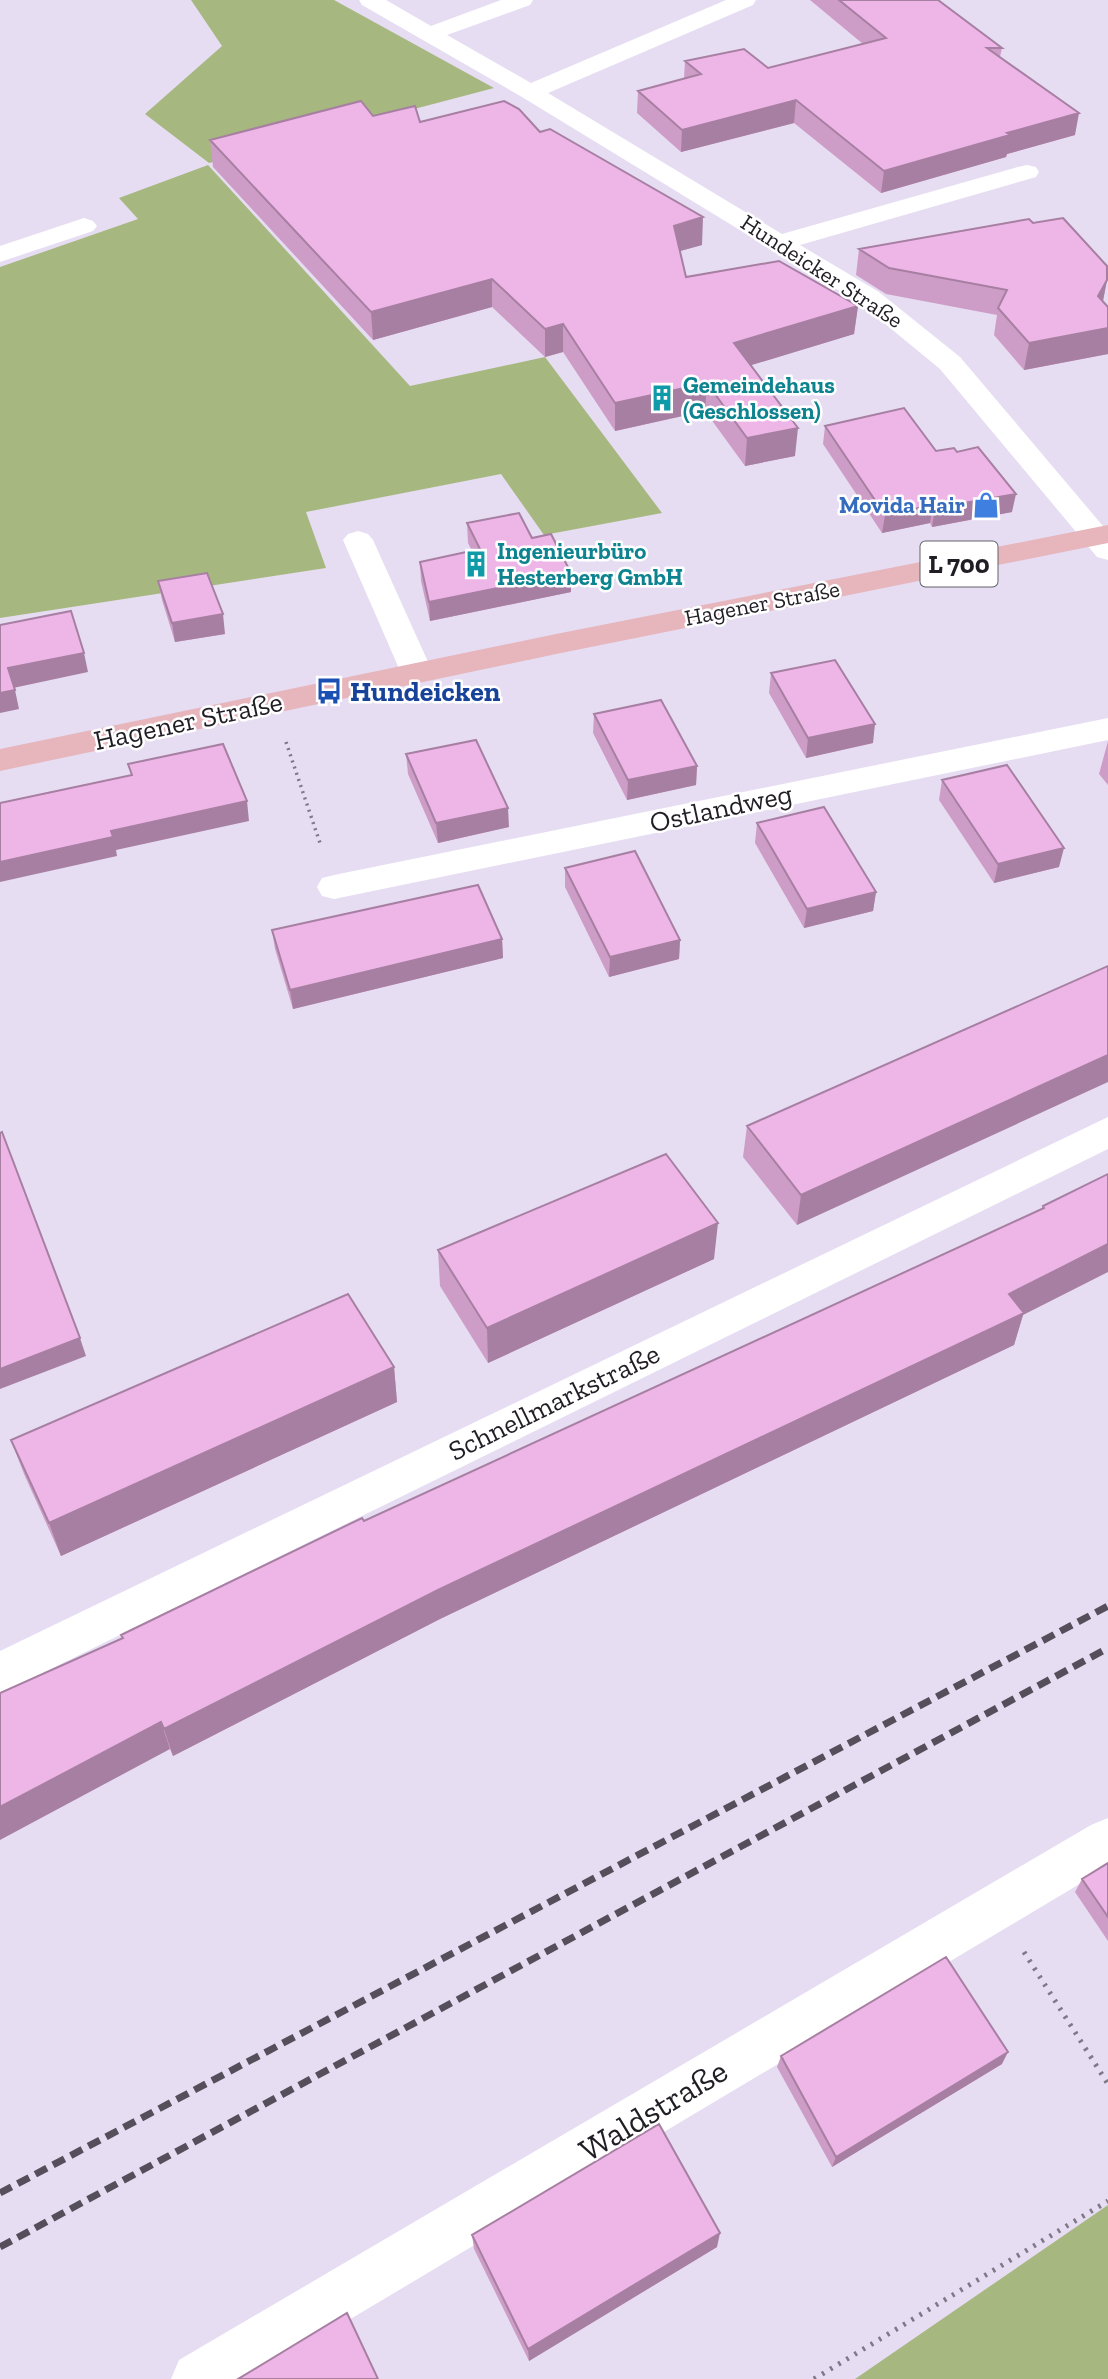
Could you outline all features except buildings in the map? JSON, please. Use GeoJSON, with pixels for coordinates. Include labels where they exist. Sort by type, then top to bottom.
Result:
{"type":"FeatureCollection","features":[{"type":"Feature","properties":{"kind":"main road","name":"Hagener Straße"},"geometry":{"type":"LineString","coordinates":[[0,760],[417,673],[1104,541]]}},
{"type":"Feature","properties":{"kind":"street","name":"Hundeicker Straße"},"geometry":{"type":"LineString","coordinates":[[370,0],[782,242],[870,298],[922,337],[950,363],[1104,541]]}},
{"type":"Feature","properties":{"kind":"street"},"geometry":{"type":"LineString","coordinates":[[429,34],[522,0]]}},
{"type":"Feature","properties":{"kind":"street"},"geometry":{"type":"LineString","coordinates":[[530,92],[745,0]]}},
{"type":"Feature","properties":{"kind":"street"},"geometry":{"type":"LineString","coordinates":[[782,242],[1027,172]]}},
{"type":"Feature","properties":{"kind":"street"},"geometry":{"type":"LineString","coordinates":[[0,254],[84,226]]}},
{"type":"Feature","properties":{"kind":"street"},"geometry":{"type":"LineString","coordinates":[[358,540],[417,673]]}},
{"type":"Feature","properties":{"kind":"street","name":"Ostlandweg"},"geometry":{"type":"LineString","coordinates":[[334,887],[1108,729]]}},
{"type":"Feature","properties":{"kind":"street","name":"Schnellmarkstraße"},"geometry":{"type":"LineString","coordinates":[[0,1673],[1108,1132]]}},
{"type":"Feature","properties":{"kind":"street","name":"Waldstraße"},"geometry":{"type":"LineString","coordinates":[[198,2379],[1108,1841]]}},
{"type":"Feature","properties":{"kind":"path"},"geometry":{"type":"LineString","coordinates":[[273,703],[334,887]]}},
{"type":"Feature","properties":{"kind":"path"},"geometry":{"type":"LineString","coordinates":[[1024,1951],[1108,2084]]}},
{"type":"Feature","properties":{"kind":"path"},"geometry":{"type":"LineString","coordinates":[[814,2379],[1108,2201]]}},
{"type":"Feature","properties":{"kind":"green space"},"geometry":{"type":"Polygon","coordinates":[[[191,0],[334,0],[494,88],[209,163],[145,114],[222,46],[191,0]]]}},
{"type":"Feature","properties":{"kind":"green space"},"geometry":{"type":"Polygon","coordinates":[[[208,165],[410,386],[545,357],[662,513],[544,535],[501,474],[306,512],[326,568],[0,618],[0,267],[138,219],[119,198],[208,165]]]}},
{"type":"Feature","properties":{"kind":"green space"},"geometry":{"type":"Polygon","coordinates":[[[1108,2205],[1108,2379],[855,2379],[1108,2205]]]}},
{"type":"Feature","properties":{"kind":"railway"},"geometry":{"type":"LineString","coordinates":[[0,2193],[1108,1606]]}},
{"type":"Feature","properties":{"kind":"railway"},"geometry":{"type":"LineString","coordinates":[[0,2247],[1108,1648]]}},
{"type":"Feature","properties":{"kind":"place","name":"Gemeindehaus (Geschlossen)"},"geometry":{"type":"Point","coordinates":[662,398]}},
{"type":"Feature","properties":{"kind":"place","name":"Movida Hair"},"geometry":{"type":"Point","coordinates":[986,505]}},
{"type":"Feature","properties":{"kind":"place","name":"Ingenieurbüro Hesterberg GmbH"},"geometry":{"type":"Point","coordinates":[476,564]}},
{"type":"Feature","properties":{"kind":"place","name":"Hundeicken"},"geometry":{"type":"Point","coordinates":[329,691]}}]}
